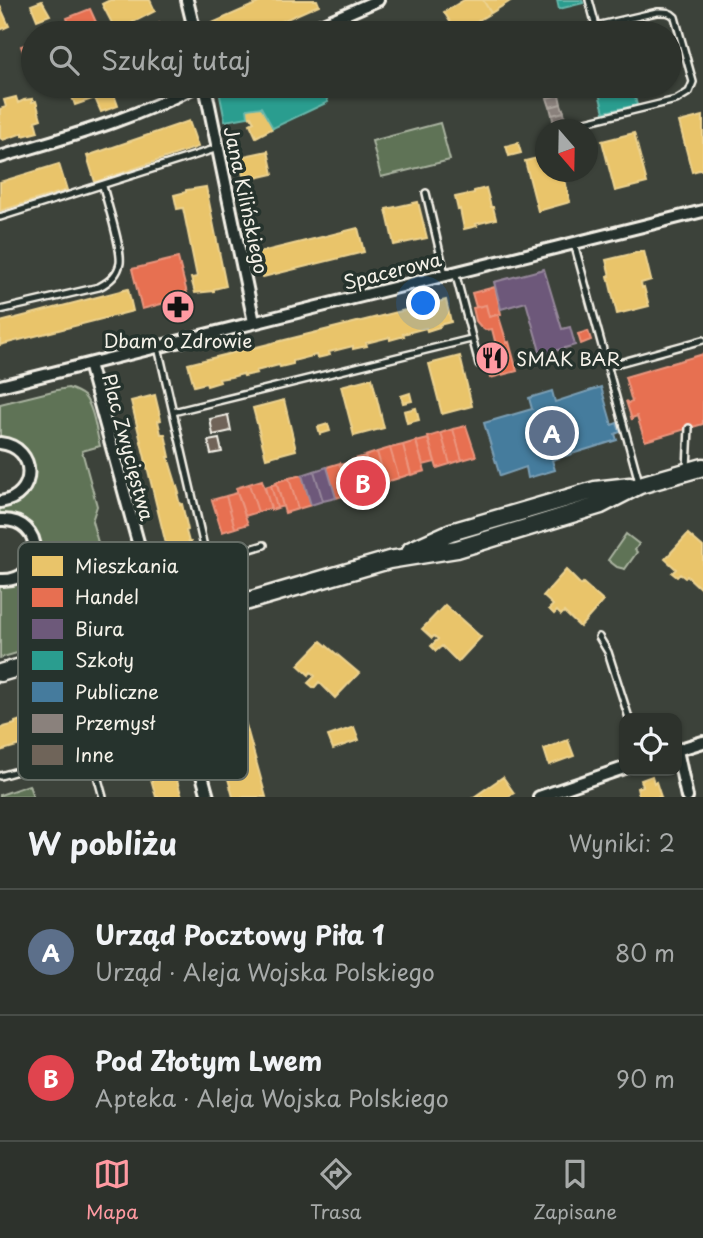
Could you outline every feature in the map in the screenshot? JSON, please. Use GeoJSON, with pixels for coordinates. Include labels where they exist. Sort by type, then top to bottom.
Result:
{"type":"FeatureCollection","features":[{"type":"Feature","properties":{"kind":"main road"},"geometry":{"type":"LineString","coordinates":[[248,601],[389,560],[451,532],[524,510],[595,490],[640,485],[703,467]]}},
{"type":"Feature","properties":{"kind":"main road"},"geometry":{"type":"LineString","coordinates":[[0,673],[18,668]]}},
{"type":"Feature","properties":{"kind":"street"},"geometry":{"type":"LineString","coordinates":[[187,0],[192,21]]}},
{"type":"Feature","properties":{"kind":"street"},"geometry":{"type":"LineString","coordinates":[[330,21],[378,0]]}},
{"type":"Feature","properties":{"kind":"street"},"geometry":{"type":"LineString","coordinates":[[0,158],[107,124],[172,98]]}},
{"type":"Feature","properties":{"kind":"street","name":"Jana Kilińskiego"},"geometry":{"type":"LineString","coordinates":[[208,98],[254,322]]}},
{"type":"Feature","properties":{"kind":"street","name":"Spacerowa"},"geometry":{"type":"LineString","coordinates":[[89,364],[703,211]]}},
{"type":"Feature","properties":{"kind":"street","name":"Plac Zwycięstwa"},"geometry":{"type":"LineString","coordinates":[[0,386],[89,364],[137,542]]}},
{"type":"Feature","properties":{"kind":"street"},"geometry":{"type":"LineString","coordinates":[[0,443],[20,452],[29,472],[21,493],[13,499],[0,502]]}},
{"type":"Feature","properties":{"kind":"street"},"geometry":{"type":"LineString","coordinates":[[0,520],[12,520],[24,526],[34,542]]}},
{"type":"Feature","properties":{"kind":"street"},"geometry":{"type":"LineString","coordinates":[[0,580],[12,580],[18,577]]}},
{"type":"Feature","properties":{"kind":"street"},"geometry":{"type":"LineString","coordinates":[[682,748],[703,741]]}},
{"type":"Feature","properties":{"kind":"street"},"geometry":{"type":"LineString","coordinates":[[539,797],[619,770]]}},
{"type":"Feature","properties":{"kind":"street"},"geometry":{"type":"LineString","coordinates":[[682,774],[687,797]]}},
{"type":"Feature","properties":{"kind":"street","name":"Plac Zwycięstwa"},"geometry":{"type":"LineString","coordinates":[[203,780],[208,797]]}},
{"type":"Feature","properties":{"kind":"lane"},"geometry":{"type":"LineString","coordinates":[[589,0],[595,21]]}},
{"type":"Feature","properties":{"kind":"lane"},"geometry":{"type":"LineString","coordinates":[[618,21],[667,12],[672,13],[676,21]]}},
{"type":"Feature","properties":{"kind":"lane"},"geometry":{"type":"LineString","coordinates":[[682,42],[693,82],[689,92],[682,96]]}},
{"type":"Feature","properties":{"kind":"lane"},"geometry":{"type":"LineString","coordinates":[[598,119],[679,98]]}},
{"type":"Feature","properties":{"kind":"lane"},"geometry":{"type":"LineString","coordinates":[[0,217],[218,148]]}},
{"type":"Feature","properties":{"kind":"lane"},"geometry":{"type":"LineString","coordinates":[[0,310],[99,287],[115,276],[120,253],[103,186]]}},
{"type":"Feature","properties":{"kind":"lane"},"geometry":{"type":"LineString","coordinates":[[426,193],[479,364]]}},
{"type":"Feature","properties":{"kind":"lane"},"geometry":{"type":"LineString","coordinates":[[574,243],[640,485]]}},
{"type":"Feature","properties":{"kind":"lane"},"geometry":{"type":"LineString","coordinates":[[173,412],[471,339]]}},
{"type":"Feature","properties":{"kind":"lane"},"geometry":{"type":"LineString","coordinates":[[608,366],[703,340]]}},
{"type":"Feature","properties":{"kind":"lane"},"geometry":{"type":"LineString","coordinates":[[158,346],[203,542]]}},
{"type":"Feature","properties":{"kind":"lane"},"geometry":{"type":"LineString","coordinates":[[687,472],[689,428]]}},
{"type":"Feature","properties":{"kind":"lane"},"geometry":{"type":"LineString","coordinates":[[248,550],[264,545]]}},
{"type":"Feature","properties":{"kind":"lane"},"geometry":{"type":"LineString","coordinates":[[599,637],[608,652],[627,713]]}},
{"type":"Feature","properties":{"kind":"lane"},"geometry":{"type":"LineString","coordinates":[[0,776],[18,771]]}},
{"type":"Feature","properties":{"kind":"lane"},"geometry":{"type":"LineString","coordinates":[[98,780],[103,797]]}},
{"type":"Feature","properties":{"kind":"green space"},"geometry":{"type":"Polygon","coordinates":[[[440,123],[450,160],[381,177],[372,141],[440,123]]]}},
{"type":"Feature","properties":{"kind":"green space"},"geometry":{"type":"Polygon","coordinates":[[[68,388],[84,396],[92,413],[100,446],[82,451],[97,506],[92,521],[98,542],[30,542],[31,536],[0,520],[0,502],[21,493],[26,460],[0,443],[0,404],[68,388]]]}},
{"type":"Feature","properties":{"kind":"green space"},"geometry":{"type":"Polygon","coordinates":[[[626,534],[639,544],[635,550],[637,552],[625,569],[608,560],[626,534]]]}},
{"type":"Feature","properties":{"kind":"green space"},"geometry":{"type":"Polygon","coordinates":[[[18,573],[18,653],[0,658],[0,580],[18,573]]]}},
{"type":"Feature","properties":{"kind":"green space"},"geometry":{"type":"Polygon","coordinates":[[[29,785],[33,797],[0,797],[0,795],[29,785]]]}},
{"type":"Feature","properties":{"kind":"building: Mieszkania"},"geometry":{"type":"Polygon","coordinates":[[[110,0],[150,0],[155,11],[136,21],[111,21],[102,4],[110,0]]]}},
{"type":"Feature","properties":{"kind":"building: Mieszkania"},"geometry":{"type":"Polygon","coordinates":[[[265,0],[317,0],[319,5],[282,21],[217,21],[265,0]]]}},
{"type":"Feature","properties":{"kind":"building: Mieszkania"},"geometry":{"type":"Polygon","coordinates":[[[464,0],[483,0],[491,13],[477,21],[450,21],[444,12],[464,0]]]}},
{"type":"Feature","properties":{"kind":"building: Mieszkania"},"geometry":{"type":"Polygon","coordinates":[[[483,0],[512,0],[491,13],[483,0]]]}},
{"type":"Feature","properties":{"kind":"building: Mieszkania"},"geometry":{"type":"Polygon","coordinates":[[[42,1],[50,15],[37,20],[31,5],[42,1]]]}},
{"type":"Feature","properties":{"kind":"building: Mieszkania"},"geometry":{"type":"Polygon","coordinates":[[[0,6],[9,26],[0,30],[0,6]]]}},
{"type":"Feature","properties":{"kind":"building: Mieszkania"},"geometry":{"type":"Polygon","coordinates":[[[16,97],[18,103],[32,99],[32,102],[36,101],[41,119],[35,121],[38,132],[23,136],[23,133],[3,140],[0,138],[0,109],[6,107],[4,100],[16,97]]]}},
{"type":"Feature","properties":{"kind":"building: Mieszkania"},"geometry":{"type":"Polygon","coordinates":[[[72,98],[95,98],[75,105],[72,98]]]}},
{"type":"Feature","properties":{"kind":"building: Mieszkania"},"geometry":{"type":"Polygon","coordinates":[[[95,98],[115,98],[118,106],[101,112],[95,98]]]}},
{"type":"Feature","properties":{"kind":"building: Mieszkania"},"geometry":{"type":"Polygon","coordinates":[[[261,107],[273,128],[256,137],[250,124],[254,122],[251,116],[248,117],[247,109],[261,107]]]}},
{"type":"Feature","properties":{"kind":"building: Mieszkania"},"geometry":{"type":"Polygon","coordinates":[[[703,116],[703,169],[692,172],[679,122],[703,116]]]}},
{"type":"Feature","properties":{"kind":"building: Mieszkania"},"geometry":{"type":"Polygon","coordinates":[[[189,121],[198,147],[95,182],[87,156],[189,121]]]}},
{"type":"Feature","properties":{"kind":"building: Mieszkania"},"geometry":{"type":"Polygon","coordinates":[[[634,133],[647,183],[615,191],[602,141],[634,133]]]}},
{"type":"Feature","properties":{"kind":"building: Mieszkania"},"geometry":{"type":"Polygon","coordinates":[[[518,143],[521,153],[509,156],[506,146],[518,143]]]}},
{"type":"Feature","properties":{"kind":"building: Mieszkania"},"geometry":{"type":"Polygon","coordinates":[[[268,151],[273,174],[255,178],[254,174],[243,176],[239,157],[268,151]]]}},
{"type":"Feature","properties":{"kind":"building: Mieszkania"},"geometry":{"type":"Polygon","coordinates":[[[535,159],[535,182],[565,182],[570,202],[538,211],[525,161],[535,159]]]}},
{"type":"Feature","properties":{"kind":"building: Mieszkania"},"geometry":{"type":"Polygon","coordinates":[[[59,164],[67,190],[0,211],[0,182],[59,164]]]}},
{"type":"Feature","properties":{"kind":"building: Mieszkania"},"geometry":{"type":"Polygon","coordinates":[[[206,187],[226,286],[214,291],[195,293],[191,278],[197,277],[183,208],[177,209],[174,195],[206,187]]]}},
{"type":"Feature","properties":{"kind":"building: Mieszkania"},"geometry":{"type":"Polygon","coordinates":[[[486,188],[496,219],[464,229],[455,197],[486,188]]]}},
{"type":"Feature","properties":{"kind":"building: Mieszkania"},"geometry":{"type":"Polygon","coordinates":[[[418,202],[427,238],[394,245],[386,209],[418,202]]]}},
{"type":"Feature","properties":{"kind":"building: Mieszkania"},"geometry":{"type":"Polygon","coordinates":[[[358,228],[364,252],[263,277],[257,253],[358,228]]]}},
{"type":"Feature","properties":{"kind":"building: Mieszkania"},"geometry":{"type":"Polygon","coordinates":[[[644,251],[651,280],[641,283],[649,306],[617,314],[606,260],[644,251]]]}},
{"type":"Feature","properties":{"kind":"building: Mieszkania"},"geometry":{"type":"Polygon","coordinates":[[[128,289],[133,311],[0,345],[0,322],[128,289]]]}},
{"type":"Feature","properties":{"kind":"building: Mieszkania"},"geometry":{"type":"Polygon","coordinates":[[[446,300],[451,322],[439,325],[440,327],[427,331],[426,328],[390,340],[390,337],[366,343],[367,346],[353,349],[353,346],[329,352],[330,355],[317,358],[316,355],[293,361],[293,364],[256,371],[257,373],[219,379],[220,382],[207,386],[206,383],[194,386],[188,364],[446,300]]]}},
{"type":"Feature","properties":{"kind":"building: Mieszkania"},"geometry":{"type":"Polygon","coordinates":[[[460,356],[472,406],[442,414],[429,364],[460,356]]]}},
{"type":"Feature","properties":{"kind":"building: Mieszkania"},"geometry":{"type":"Polygon","coordinates":[[[372,378],[384,428],[354,436],[341,386],[372,378]]]}},
{"type":"Feature","properties":{"kind":"building: Mieszkania"},"geometry":{"type":"Polygon","coordinates":[[[410,393],[412,401],[403,403],[401,396],[410,393]]]}},
{"type":"Feature","properties":{"kind":"building: Mieszkania"},"geometry":{"type":"Polygon","coordinates":[[[155,395],[161,420],[158,421],[161,434],[165,434],[189,542],[165,542],[131,401],[155,395]]]}},
{"type":"Feature","properties":{"kind":"building: Mieszkania"},"geometry":{"type":"Polygon","coordinates":[[[284,400],[296,450],[266,458],[253,408],[284,400]]]}},
{"type":"Feature","properties":{"kind":"building: Mieszkania"},"geometry":{"type":"Polygon","coordinates":[[[416,408],[419,420],[407,423],[404,411],[416,408]]]}},
{"type":"Feature","properties":{"kind":"building: Mieszkania"},"geometry":{"type":"Polygon","coordinates":[[[328,424],[330,431],[320,434],[318,427],[328,424]]]}},
{"type":"Feature","properties":{"kind":"building: Mieszkania"},"geometry":{"type":"Polygon","coordinates":[[[688,534],[703,547],[703,591],[687,576],[685,578],[680,574],[677,577],[672,573],[676,569],[665,559],[688,534]]]}},
{"type":"Feature","properties":{"kind":"building: Mieszkania"},"geometry":{"type":"Polygon","coordinates":[[[566,570],[603,601],[580,627],[564,612],[561,615],[557,611],[554,614],[549,609],[553,605],[543,596],[566,570]]]}},
{"type":"Feature","properties":{"kind":"building: Mieszkania"},"geometry":{"type":"Polygon","coordinates":[[[445,605],[481,637],[458,662],[442,646],[436,651],[431,646],[438,639],[434,636],[432,638],[422,629],[445,605]]]}},
{"type":"Feature","properties":{"kind":"building: Mieszkania"},"geometry":{"type":"Polygon","coordinates":[[[321,641],[359,673],[335,698],[319,682],[314,688],[308,683],[315,676],[311,672],[309,675],[298,665],[321,641]]]}},
{"type":"Feature","properties":{"kind":"building: Mieszkania"},"geometry":{"type":"Polygon","coordinates":[[[18,721],[18,746],[0,751],[0,728],[18,721]]]}},
{"type":"Feature","properties":{"kind":"building: Mieszkania"},"geometry":{"type":"Polygon","coordinates":[[[354,727],[359,740],[333,749],[328,736],[354,727]]]}},
{"type":"Feature","properties":{"kind":"building: Mieszkania"},"geometry":{"type":"Polygon","coordinates":[[[248,732],[266,797],[233,797],[228,780],[248,780],[248,732]]]}},
{"type":"Feature","properties":{"kind":"building: Mieszkania"},"geometry":{"type":"Polygon","coordinates":[[[568,740],[574,756],[549,765],[544,749],[568,740]]]}},
{"type":"Feature","properties":{"kind":"building: Mieszkania"},"geometry":{"type":"Polygon","coordinates":[[[652,776],[661,797],[639,797],[637,788],[643,786],[641,780],[652,776]]]}},
{"type":"Feature","properties":{"kind":"building: Mieszkania"},"geometry":{"type":"Polygon","coordinates":[[[503,777],[514,793],[508,797],[474,797],[503,777]]]}},
{"type":"Feature","properties":{"kind":"building: Mieszkania"},"geometry":{"type":"Polygon","coordinates":[[[151,780],[177,780],[182,797],[156,797],[151,780]]]}},
{"type":"Feature","properties":{"kind":"building: Handel"},"geometry":{"type":"Polygon","coordinates":[[[90,9],[96,21],[68,21],[67,18],[90,9]]]}},
{"type":"Feature","properties":{"kind":"building: Handel"},"geometry":{"type":"Polygon","coordinates":[[[178,258],[188,297],[142,309],[132,269],[178,258]]]}},
{"type":"Feature","properties":{"kind":"building: Handel"},"geometry":{"type":"Polygon","coordinates":[[[495,287],[501,314],[489,317],[486,305],[476,307],[472,293],[495,287]]]}},
{"type":"Feature","properties":{"kind":"building: Handel"},"geometry":{"type":"Polygon","coordinates":[[[486,305],[489,317],[498,314],[517,371],[490,378],[485,356],[489,349],[496,345],[492,329],[485,330],[481,327],[476,321],[473,308],[486,305]]]}},
{"type":"Feature","properties":{"kind":"building: Handel"},"geometry":{"type":"Polygon","coordinates":[[[588,331],[591,340],[581,344],[578,334],[588,331]]]}},
{"type":"Feature","properties":{"kind":"building: Handel"},"geometry":{"type":"Polygon","coordinates":[[[703,354],[703,424],[645,441],[637,416],[632,420],[626,401],[632,402],[625,377],[703,354]]]}},
{"type":"Feature","properties":{"kind":"building: Handel"},"geometry":{"type":"Polygon","coordinates":[[[466,426],[476,456],[462,460],[453,429],[466,426]]]}},
{"type":"Feature","properties":{"kind":"building: Handel"},"geometry":{"type":"Polygon","coordinates":[[[453,429],[462,460],[450,464],[441,433],[453,429]]]}},
{"type":"Feature","properties":{"kind":"building: Handel"},"geometry":{"type":"Polygon","coordinates":[[[441,433],[450,464],[437,468],[428,437],[441,433]]]}},
{"type":"Feature","properties":{"kind":"building: Handel"},"geometry":{"type":"Polygon","coordinates":[[[428,439],[435,462],[423,465],[416,442],[428,439]]]}},
{"type":"Feature","properties":{"kind":"building: Handel"},"geometry":{"type":"Polygon","coordinates":[[[416,441],[425,471],[411,475],[403,445],[416,441]]]}},
{"type":"Feature","properties":{"kind":"building: Handel"},"geometry":{"type":"Polygon","coordinates":[[[403,445],[411,474],[399,478],[390,448],[403,445]]]}},
{"type":"Feature","properties":{"kind":"building: Handel"},"geometry":{"type":"Polygon","coordinates":[[[390,448],[399,478],[386,482],[377,452],[390,448]]]}},
{"type":"Feature","properties":{"kind":"building: Handel"},"geometry":{"type":"Polygon","coordinates":[[[377,452],[386,483],[374,486],[365,456],[377,452]]]}},
{"type":"Feature","properties":{"kind":"building: Handel"},"geometry":{"type":"Polygon","coordinates":[[[365,456],[374,486],[361,490],[352,460],[365,456]]]}},
{"type":"Feature","properties":{"kind":"building: Handel"},"geometry":{"type":"Polygon","coordinates":[[[352,461],[359,484],[353,486],[347,463],[352,461]]]}},
{"type":"Feature","properties":{"kind":"building: Handel"},"geometry":{"type":"Polygon","coordinates":[[[340,463],[349,494],[336,498],[327,467],[340,463]]]}},
{"type":"Feature","properties":{"kind":"building: Handel"},"geometry":{"type":"Polygon","coordinates":[[[347,463],[353,486],[347,488],[340,465],[347,463]]]}},
{"type":"Feature","properties":{"kind":"building: Handel"},"geometry":{"type":"Polygon","coordinates":[[[302,475],[311,505],[298,509],[289,478],[302,475]]]}},
{"type":"Feature","properties":{"kind":"building: Handel"},"geometry":{"type":"Polygon","coordinates":[[[289,478],[298,509],[285,513],[276,482],[289,478]]]}},
{"type":"Feature","properties":{"kind":"building: Handel"},"geometry":{"type":"Polygon","coordinates":[[[262,480],[271,508],[258,512],[249,484],[262,480]]]}},
{"type":"Feature","properties":{"kind":"building: Handel"},"geometry":{"type":"Polygon","coordinates":[[[249,484],[258,512],[245,516],[236,488],[249,484]]]}},
{"type":"Feature","properties":{"kind":"building: Handel"},"geometry":{"type":"Polygon","coordinates":[[[277,484],[283,506],[277,508],[271,485],[277,484]]]}},
{"type":"Feature","properties":{"kind":"building: Handel"},"geometry":{"type":"Polygon","coordinates":[[[271,485],[277,508],[271,510],[265,487],[271,485]]]}},
{"type":"Feature","properties":{"kind":"building: Handel"},"geometry":{"type":"Polygon","coordinates":[[[237,493],[248,524],[235,528],[226,496],[237,493]]]}},
{"type":"Feature","properties":{"kind":"building: Handel"},"geometry":{"type":"Polygon","coordinates":[[[226,496],[235,528],[222,532],[212,500],[226,496]]]}},
{"type":"Feature","properties":{"kind":"building: Biura"},"geometry":{"type":"Polygon","coordinates":[[[544,269],[562,329],[570,327],[575,345],[541,355],[526,302],[501,309],[494,282],[544,269]]]}},
{"type":"Feature","properties":{"kind":"building: Biura"},"geometry":{"type":"Polygon","coordinates":[[[327,467],[336,498],[323,501],[314,471],[327,467]]]}},
{"type":"Feature","properties":{"kind":"building: Biura"},"geometry":{"type":"Polygon","coordinates":[[[314,471],[323,501],[311,505],[302,475],[314,471]]]}},
{"type":"Feature","properties":{"kind":"building: Szkoły"},"geometry":{"type":"Polygon","coordinates":[[[557,0],[582,0],[583,3],[559,9],[557,0]]]}},
{"type":"Feature","properties":{"kind":"building: Szkoły"},"geometry":{"type":"Polygon","coordinates":[[[220,98],[326,98],[328,102],[273,128],[261,107],[247,109],[248,117],[225,121],[220,98]]]}},
{"type":"Feature","properties":{"kind":"building: Szkoły"},"geometry":{"type":"Polygon","coordinates":[[[600,98],[635,98],[637,105],[604,112],[600,98]]]}},
{"type":"Feature","properties":{"kind":"building: Publiczne"},"geometry":{"type":"Polygon","coordinates":[[[601,387],[612,425],[617,423],[620,432],[615,434],[617,440],[552,460],[555,470],[528,478],[526,467],[500,476],[484,423],[532,409],[529,398],[552,391],[555,402],[601,387]]]}},
{"type":"Feature","properties":{"kind":"building: Przemysł"},"geometry":{"type":"Polygon","coordinates":[[[547,98],[560,98],[561,104],[550,107],[547,98]]]}},
{"type":"Feature","properties":{"kind":"building: Przemysł"},"geometry":{"type":"Polygon","coordinates":[[[561,104],[564,112],[552,115],[550,107],[561,104]]]}},
{"type":"Feature","properties":{"kind":"building: Przemysł"},"geometry":{"type":"Polygon","coordinates":[[[564,112],[566,119],[553,119],[552,115],[564,112]]]}},
{"type":"Feature","properties":{"kind":"building: Inne"},"geometry":{"type":"Polygon","coordinates":[[[228,415],[231,431],[213,435],[210,419],[228,415]]]}},
{"type":"Feature","properties":{"kind":"building: Inne"},"geometry":{"type":"Polygon","coordinates":[[[219,439],[222,452],[211,454],[208,441],[219,439]]]}},
{"type":"Feature","properties":{"kind":"place","name":"Dbam o Zdrowie"},"geometry":{"type":"Point","coordinates":[178,307]}},
{"type":"Feature","properties":{"kind":"place","name":"SMAK BAR"},"geometry":{"type":"Point","coordinates":[492,358]}},
{"type":"Feature","properties":{"kind":"place","name":"Urząd Pocztowy Piła 1"},"geometry":{"type":"Point","coordinates":[552,433]}},
{"type":"Feature","properties":{"kind":"place","name":"Pod Złotym Lwem"},"geometry":{"type":"Point","coordinates":[363,483]}}]}
